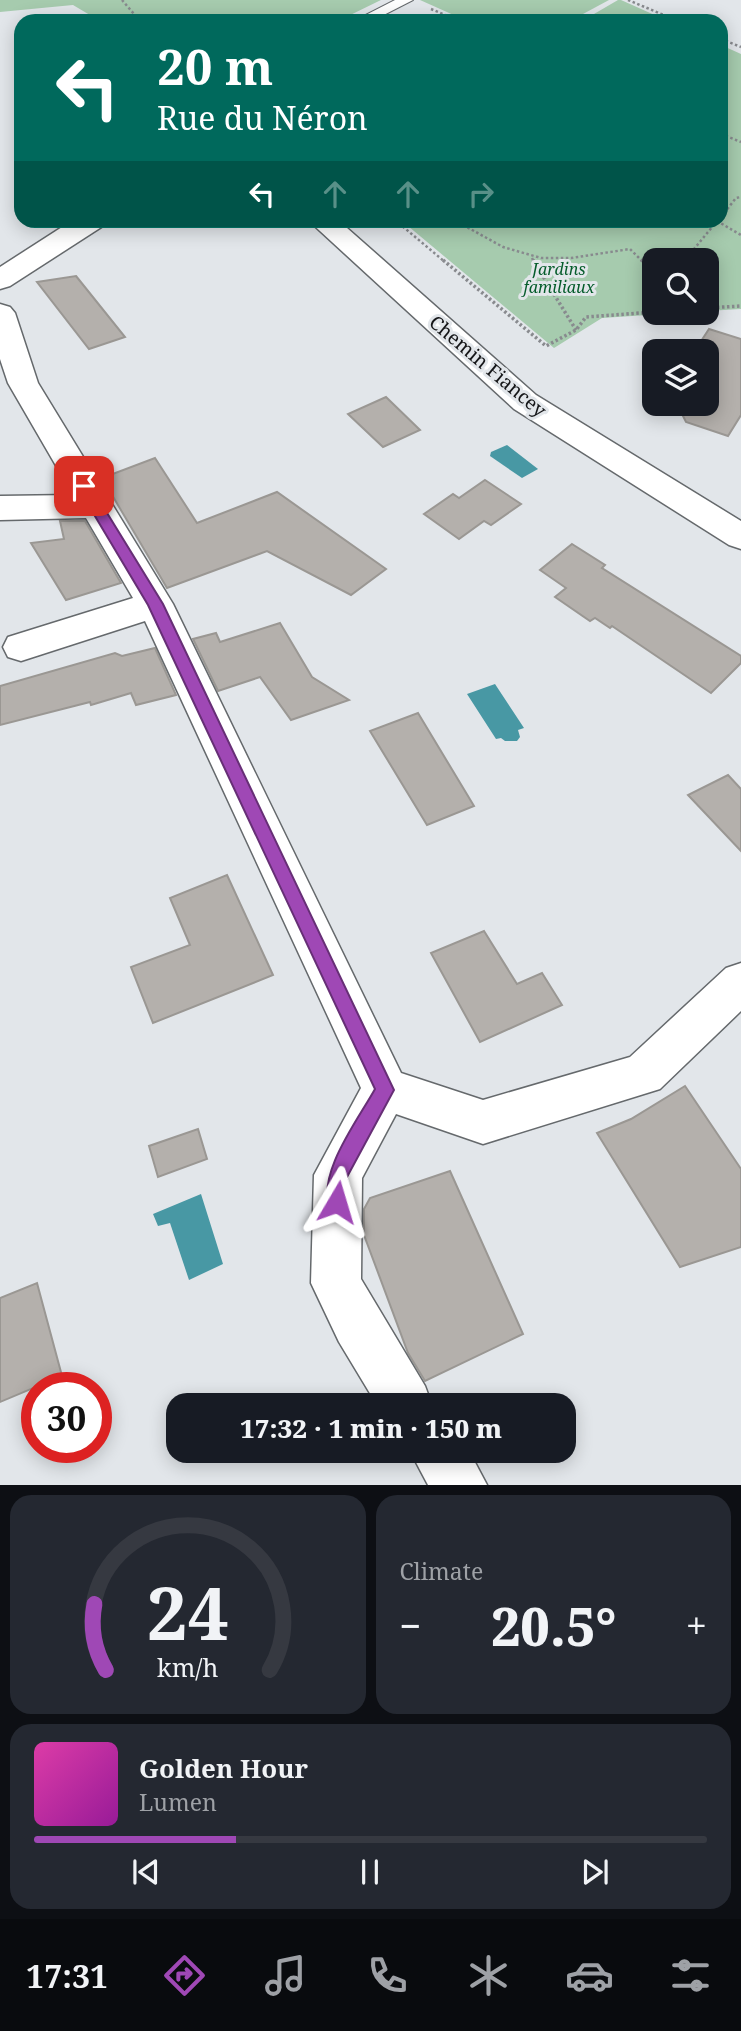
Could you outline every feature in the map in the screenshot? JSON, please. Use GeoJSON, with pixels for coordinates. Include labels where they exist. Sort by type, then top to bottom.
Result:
{"type":"FeatureCollection","features":[{"type":"Feature","properties":{"kind":"street"},"geometry":{"type":"LineString","coordinates":[[0,280],[81,228]]}},
{"type":"Feature","properties":{"kind":"street","name":"Chemin Fiancey"},"geometry":{"type":"LineString","coordinates":[[330,228],[525,402],[741,537]]}},
{"type":"Feature","properties":{"kind":"street"},"geometry":{"type":"LineString","coordinates":[[0,313],[23,383],[155,604],[385,1090],[483,1122],[632,1078],[644,1074],[741,982]]}},
{"type":"Feature","properties":{"kind":"street"},"geometry":{"type":"LineString","coordinates":[[0,508],[96,506]]}},
{"type":"Feature","properties":{"kind":"street"},"geometry":{"type":"LineString","coordinates":[[21,648],[155,604]]}},
{"type":"Feature","properties":{"kind":"street"},"geometry":{"type":"LineString","coordinates":[[385,1090],[338,1175],[337,1283],[357,1324],[399,1393]]}},
{"type":"Feature","properties":{"kind":"street"},"geometry":{"type":"LineString","coordinates":[[445,1463],[460,1485]]}},
{"type":"Feature","properties":{"kind":"lane"},"geometry":{"type":"LineString","coordinates":[[376,14],[406,0]]}},
{"type":"Feature","properties":{"kind":"path"},"geometry":{"type":"LineString","coordinates":[[122,0],[134,14]]}},
{"type":"Feature","properties":{"kind":"path"},"geometry":{"type":"LineString","coordinates":[[628,0],[661,14]]}},
{"type":"Feature","properties":{"kind":"path"},"geometry":{"type":"LineString","coordinates":[[423,5],[443,14]]}},
{"type":"Feature","properties":{"kind":"path"},"geometry":{"type":"LineString","coordinates":[[728,208],[736,198],[741,197]]}},
{"type":"Feature","properties":{"kind":"path"},"geometry":{"type":"LineString","coordinates":[[405,228],[546,346],[576,330],[586,317],[642,313]]}},
{"type":"Feature","properties":{"kind":"path"},"geometry":{"type":"LineString","coordinates":[[468,228],[514,254],[569,259],[617,249],[630,250],[642,261]]}},
{"type":"Feature","properties":{"kind":"path"},"geometry":{"type":"LineString","coordinates":[[695,248],[712,228]]}},
{"type":"Feature","properties":{"kind":"path"},"geometry":{"type":"LineString","coordinates":[[531,257],[576,330]]}},
{"type":"Feature","properties":{"kind":"path"},"geometry":{"type":"LineString","coordinates":[[719,307],[741,306]]}},
{"type":"Feature","properties":{"kind":"green space"},"geometry":{"type":"Polygon","coordinates":[[[0,0],[381,0],[352,14],[88,14],[73,5],[0,12],[0,0]]]}},
{"type":"Feature","properties":{"kind":"green space"},"geometry":{"type":"Polygon","coordinates":[[[420,0],[609,0],[583,14],[451,14],[420,0]]]}},
{"type":"Feature","properties":{"kind":"green space"},"geometry":{"type":"Polygon","coordinates":[[[621,0],[652,14],[594,14],[621,0]]]}},
{"type":"Feature","properties":{"kind":"green space","name":"Jardins familiaux"},"geometry":{"type":"Polygon","coordinates":[[[728,48],[741,54],[741,309],[719,310],[719,248],[642,248],[642,315],[602,318],[554,348],[410,228],[728,228],[728,48]]]}},
{"type":"Feature","properties":{"kind":"water"},"geometry":{"type":"Polygon","coordinates":[[[507,445],[538,469],[522,478],[490,456],[491,452],[507,445]]]}},
{"type":"Feature","properties":{"kind":"water"},"geometry":{"type":"Polygon","coordinates":[[[495,684],[524,728],[518,730],[520,737],[517,741],[496,739],[467,694],[495,684]]]}},
{"type":"Feature","properties":{"kind":"water"},"geometry":{"type":"Polygon","coordinates":[[[201,1194],[223,1264],[189,1280],[170,1223],[158,1226],[153,1214],[201,1194]]]}},
{"type":"Feature","properties":{"kind":"building"},"geometry":{"type":"Polygon","coordinates":[[[76,276],[125,337],[89,349],[37,282],[76,276]]]}},
{"type":"Feature","properties":{"kind":"building"},"geometry":{"type":"Polygon","coordinates":[[[709,329],[741,339],[741,415],[728,436],[686,422],[683,416],[719,416],[719,339],[702,339],[709,329]]]}},
{"type":"Feature","properties":{"kind":"building"},"geometry":{"type":"Polygon","coordinates":[[[386,397],[420,430],[383,447],[348,414],[386,397]]]}},
{"type":"Feature","properties":{"kind":"building"},"geometry":{"type":"Polygon","coordinates":[[[155,458],[197,523],[277,492],[386,569],[351,595],[267,551],[167,588],[102,478],[155,458]]]}},
{"type":"Feature","properties":{"kind":"building"},"geometry":{"type":"Polygon","coordinates":[[[485,480],[521,504],[491,525],[484,521],[459,539],[424,514],[453,494],[459,498],[485,480]]]}},
{"type":"Feature","properties":{"kind":"building"},"geometry":{"type":"Polygon","coordinates":[[[60,521],[85,521],[121,583],[66,600],[31,543],[64,539],[60,521]]]}},
{"type":"Feature","properties":{"kind":"building"},"geometry":{"type":"Polygon","coordinates":[[[572,544],[605,565],[602,568],[741,656],[741,663],[711,693],[612,626],[610,628],[595,618],[590,621],[555,597],[566,588],[540,570],[572,544]]]}},
{"type":"Feature","properties":{"kind":"building"},"geometry":{"type":"Polygon","coordinates":[[[280,623],[312,677],[349,700],[291,720],[260,677],[218,691],[193,639],[216,633],[220,642],[280,623]]]}},
{"type":"Feature","properties":{"kind":"building"},"geometry":{"type":"Polygon","coordinates":[[[155,648],[176,695],[136,705],[131,693],[91,705],[90,702],[0,725],[0,686],[115,653],[122,656],[155,648]]]}},
{"type":"Feature","properties":{"kind":"building"},"geometry":{"type":"Polygon","coordinates":[[[418,713],[474,806],[427,825],[370,731],[418,713]]]}},
{"type":"Feature","properties":{"kind":"building"},"geometry":{"type":"Polygon","coordinates":[[[728,775],[741,789],[741,851],[688,795],[728,775]]]}},
{"type":"Feature","properties":{"kind":"building"},"geometry":{"type":"Polygon","coordinates":[[[227,875],[273,975],[153,1023],[131,967],[190,945],[170,898],[227,875]]]}},
{"type":"Feature","properties":{"kind":"building"},"geometry":{"type":"Polygon","coordinates":[[[484,931],[517,984],[542,973],[562,1005],[480,1042],[431,953],[484,931]]]}},
{"type":"Feature","properties":{"kind":"building"},"geometry":{"type":"Polygon","coordinates":[[[685,1086],[741,1169],[741,1247],[680,1267],[597,1133],[631,1119],[685,1086]]]}},
{"type":"Feature","properties":{"kind":"building"},"geometry":{"type":"Polygon","coordinates":[[[198,1129],[207,1159],[158,1177],[149,1146],[198,1129]]]}},
{"type":"Feature","properties":{"kind":"building"},"geometry":{"type":"Polygon","coordinates":[[[450,1171],[523,1334],[425,1381],[408,1353],[364,1235],[364,1209],[370,1198],[450,1171]]]}},
{"type":"Feature","properties":{"kind":"building"},"geometry":{"type":"Polygon","coordinates":[[[37,1283],[61,1372],[21,1372],[21,1393],[0,1402],[0,1298],[37,1283]]]}},
{"type":"Feature","properties":{"kind":"route"},"geometry":{"type":"LineString","coordinates":[[84,486],[155,604],[385,1090],[338,1175],[337,1202]]}}]}
